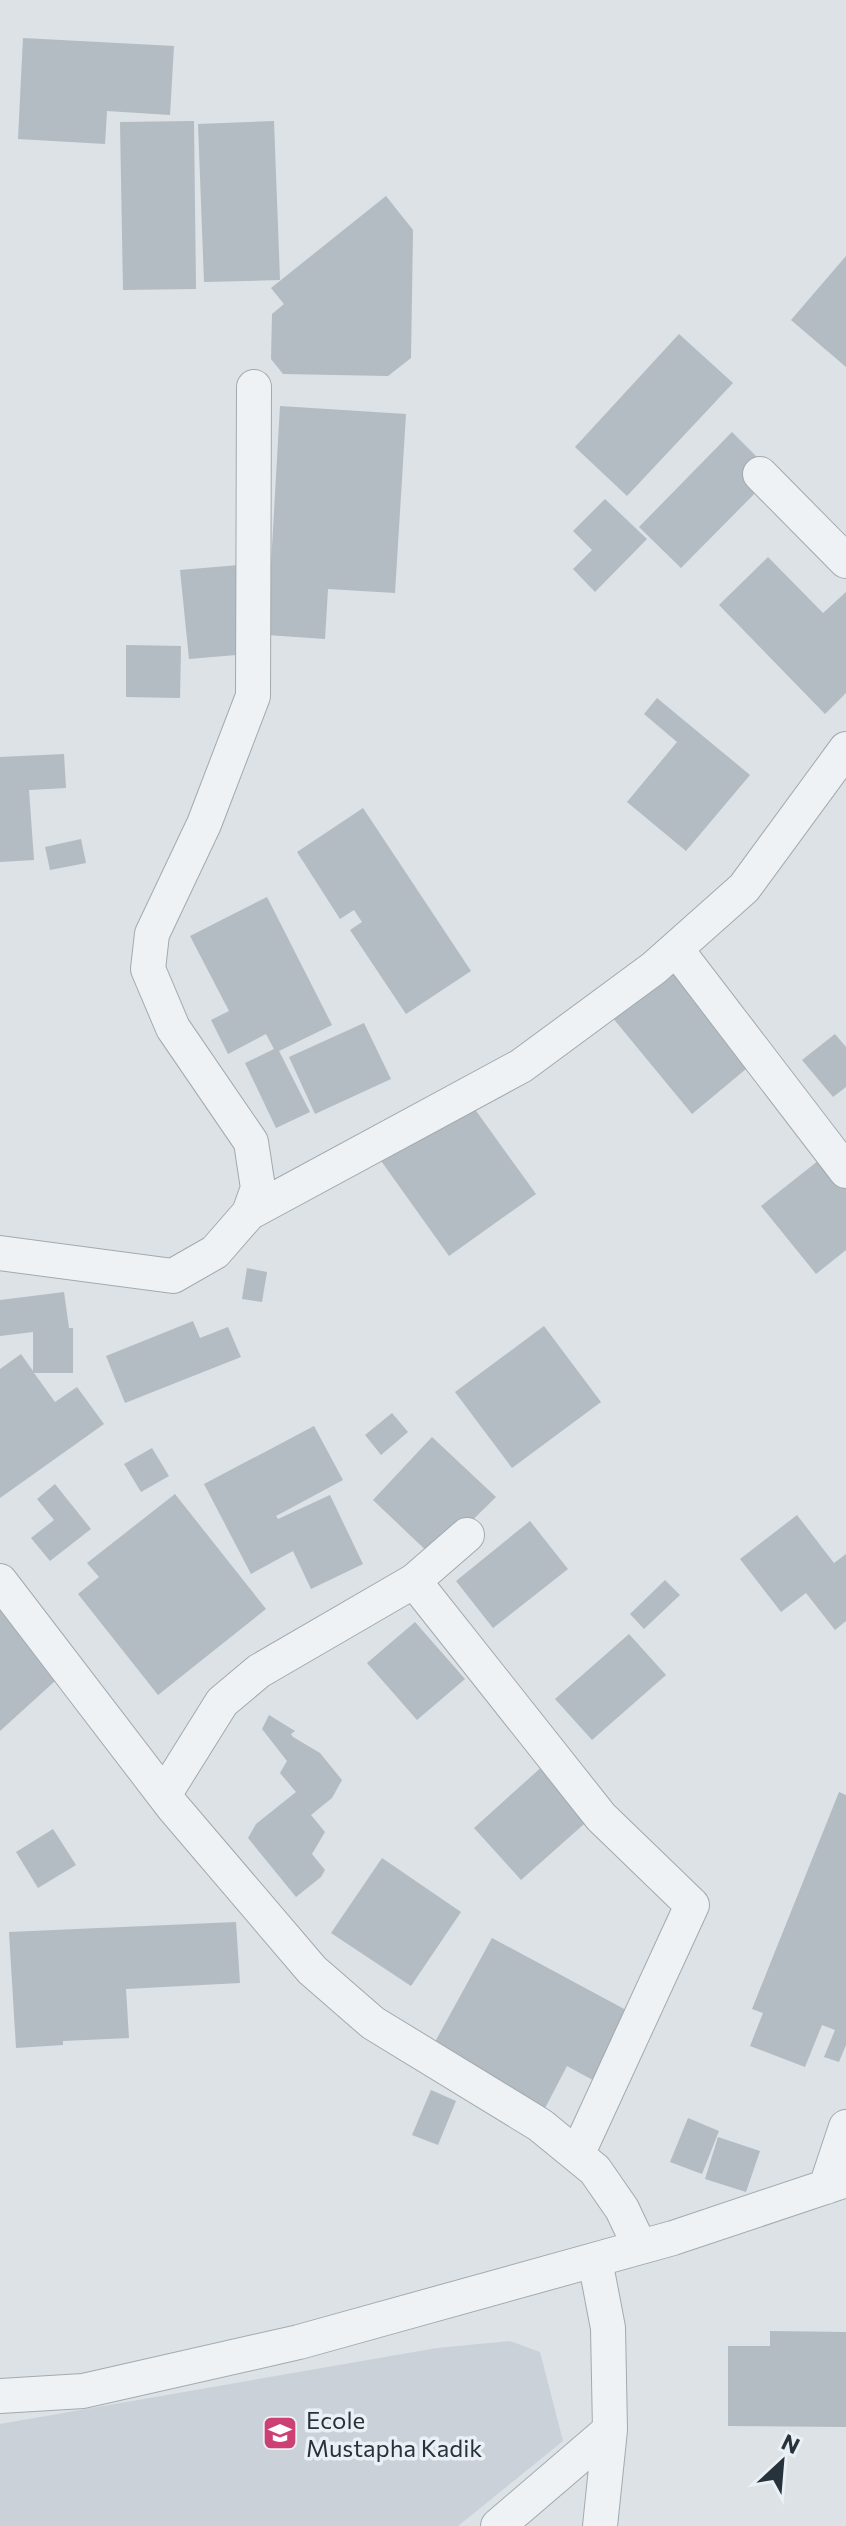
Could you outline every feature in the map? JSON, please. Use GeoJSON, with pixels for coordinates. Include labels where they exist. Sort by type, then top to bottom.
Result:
{"type":"FeatureCollection","features":[{"type":"Feature","properties":{"kind":"street"},"geometry":{"type":"LineString","coordinates":[[249,1213],[258,1188],[251,1142],[173,1028],[148,969],[152,934],[204,824],[253,696],[254,387]]}},
{"type":"Feature","properties":{"kind":"street"},"geometry":{"type":"LineString","coordinates":[[760,474],[846,561]]}},
{"type":"Feature","properties":{"kind":"street"},"geometry":{"type":"LineString","coordinates":[[0,1253],[173,1276],[215,1252],[249,1213],[521,1066],[654,968],[744,888],[846,749]]}},
{"type":"Feature","properties":{"kind":"street"},"geometry":{"type":"LineString","coordinates":[[676,949],[846,1171]]}},
{"type":"Feature","properties":{"kind":"street"},"geometry":{"type":"LineString","coordinates":[[164,1795],[222,1702],[259,1671],[414,1581],[467,1535]]}},
{"type":"Feature","properties":{"kind":"street"},"geometry":{"type":"LineString","coordinates":[[0,1581],[164,1795],[312,1970],[373,2023],[540,2125],[595,2170],[622,2209],[640,2247]]}},
{"type":"Feature","properties":{"kind":"street"},"geometry":{"type":"LineString","coordinates":[[414,1581],[601,1817],[692,1905],[577,2155]]}},
{"type":"Feature","properties":{"kind":"street"},"geometry":{"type":"LineString","coordinates":[[0,2396],[83,2391],[299,2342],[640,2247],[836,2184],[846,2127]]}},
{"type":"Feature","properties":{"kind":"street"},"geometry":{"type":"LineString","coordinates":[[595,2260],[608,2328],[610,2430],[600,2526]]}},
{"type":"Feature","properties":{"kind":"street"},"geometry":{"type":"LineString","coordinates":[[498,2526],[610,2430]]}},
{"type":"Feature","properties":{"kind":"shaded area","name":"Ecole Mustapha Kadik"},"geometry":{"type":"Polygon","coordinates":[[[510,2341],[540,2352],[563,2441],[458,2526],[0,2526],[0,2424],[437,2348],[510,2341]]]}},
{"type":"Feature","properties":{"kind":"building"},"geometry":{"type":"Polygon","coordinates":[[[23,38],[174,46],[170,115],[107,111],[105,144],[18,139],[23,38]]]}},
{"type":"Feature","properties":{"kind":"building"},"geometry":{"type":"Polygon","coordinates":[[[194,121],[196,289],[123,290],[120,122],[194,121]]]}},
{"type":"Feature","properties":{"kind":"building"},"geometry":{"type":"Polygon","coordinates":[[[274,121],[280,280],[204,282],[198,124],[274,121]]]}},
{"type":"Feature","properties":{"kind":"building"},"geometry":{"type":"Polygon","coordinates":[[[386,196],[413,230],[411,358],[388,376],[283,374],[271,359],[272,314],[284,304],[271,288],[386,196]]]}},
{"type":"Feature","properties":{"kind":"building"},"geometry":{"type":"Polygon","coordinates":[[[846,256],[846,367],[791,320],[846,256]]]}},
{"type":"Feature","properties":{"kind":"building"},"geometry":{"type":"Polygon","coordinates":[[[679,334],[733,383],[627,496],[575,447],[679,334]]]}},
{"type":"Feature","properties":{"kind":"building"},"geometry":{"type":"Polygon","coordinates":[[[280,406],[406,414],[395,593],[328,589],[325,639],[267,635],[280,406]]]}},
{"type":"Feature","properties":{"kind":"building"},"geometry":{"type":"Polygon","coordinates":[[[732,432],[774,474],[681,568],[639,527],[732,432]]]}},
{"type":"Feature","properties":{"kind":"building"},"geometry":{"type":"Polygon","coordinates":[[[605,499],[647,539],[595,592],[573,569],[592,550],[573,531],[605,499]]]}},
{"type":"Feature","properties":{"kind":"building"},"geometry":{"type":"Polygon","coordinates":[[[768,557],[823,613],[846,592],[846,693],[825,714],[719,605],[768,557]]]}},
{"type":"Feature","properties":{"kind":"building"},"geometry":{"type":"Polygon","coordinates":[[[239,565],[248,654],[189,659],[180,570],[239,565]]]}},
{"type":"Feature","properties":{"kind":"building"},"geometry":{"type":"Polygon","coordinates":[[[126,645],[181,646],[180,698],[126,697],[126,645]]]}},
{"type":"Feature","properties":{"kind":"building"},"geometry":{"type":"Polygon","coordinates":[[[657,698],[750,775],[686,851],[627,802],[677,742],[644,714],[657,698]]]}},
{"type":"Feature","properties":{"kind":"building"},"geometry":{"type":"Polygon","coordinates":[[[64,754],[66,788],[29,790],[34,860],[0,862],[0,757],[64,754]]]}},
{"type":"Feature","properties":{"kind":"building"},"geometry":{"type":"Polygon","coordinates":[[[363,808],[471,971],[406,1014],[350,930],[362,922],[354,910],[340,919],[297,852],[363,808]]]}},
{"type":"Feature","properties":{"kind":"building"},"geometry":{"type":"Polygon","coordinates":[[[81,839],[86,863],[50,870],[45,847],[81,839]]]}},
{"type":"Feature","properties":{"kind":"building"},"geometry":{"type":"Polygon","coordinates":[[[267,897],[332,1025],[279,1051],[310,1112],[276,1128],[245,1063],[274,1049],[266,1034],[228,1054],[211,1020],[229,1011],[190,936],[267,897]]]}},
{"type":"Feature","properties":{"kind":"building"},"geometry":{"type":"Polygon","coordinates":[[[691,953],[770,1049],[692,1114],[612,1017],[691,953]]]}},
{"type":"Feature","properties":{"kind":"building"},"geometry":{"type":"Polygon","coordinates":[[[364,1023],[391,1079],[315,1114],[289,1057],[364,1023]]]}},
{"type":"Feature","properties":{"kind":"building"},"geometry":{"type":"Polygon","coordinates":[[[835,1034],[846,1047],[846,1087],[833,1097],[802,1060],[835,1034]]]}},
{"type":"Feature","properties":{"kind":"building"},"geometry":{"type":"Polygon","coordinates":[[[474,1108],[536,1194],[449,1256],[374,1151],[474,1108]]]}},
{"type":"Feature","properties":{"kind":"building"},"geometry":{"type":"Polygon","coordinates":[[[833,1149],[846,1166],[846,1250],[816,1274],[761,1206],[833,1149]]]}},
{"type":"Feature","properties":{"kind":"building"},"geometry":{"type":"Polygon","coordinates":[[[247,1268],[267,1272],[262,1302],[242,1299],[247,1268]]]}},
{"type":"Feature","properties":{"kind":"building"},"geometry":{"type":"Polygon","coordinates":[[[64,1292],[69,1328],[73,1328],[73,1373],[34,1373],[55,1402],[77,1387],[104,1424],[0,1498],[0,1369],[21,1354],[33,1371],[33,1332],[0,1336],[0,1300],[64,1292]]]}},
{"type":"Feature","properties":{"kind":"building"},"geometry":{"type":"Polygon","coordinates":[[[193,1321],[200,1338],[228,1327],[241,1357],[125,1403],[106,1356],[193,1321]]]}},
{"type":"Feature","properties":{"kind":"building"},"geometry":{"type":"Polygon","coordinates":[[[544,1326],[601,1402],[512,1468],[455,1392],[544,1326]]]}},
{"type":"Feature","properties":{"kind":"building"},"geometry":{"type":"Polygon","coordinates":[[[392,1413],[408,1432],[381,1455],[365,1435],[392,1413]]]}},
{"type":"Feature","properties":{"kind":"building"},"geometry":{"type":"Polygon","coordinates":[[[314,1426],[343,1480],[276,1516],[278,1519],[330,1495],[363,1564],[311,1589],[293,1551],[251,1574],[204,1484],[314,1426]]]}},
{"type":"Feature","properties":{"kind":"building"},"geometry":{"type":"Polygon","coordinates":[[[432,1437],[496,1497],[434,1558],[373,1500],[432,1437]]]}},
{"type":"Feature","properties":{"kind":"building"},"geometry":{"type":"Polygon","coordinates":[[[152,1448],[169,1476],[141,1492],[124,1464],[152,1448]]]}},
{"type":"Feature","properties":{"kind":"building"},"geometry":{"type":"Polygon","coordinates":[[[55,1484],[91,1529],[50,1561],[31,1538],[54,1520],[37,1499],[55,1484]]]}},
{"type":"Feature","properties":{"kind":"building"},"geometry":{"type":"Polygon","coordinates":[[[175,1494],[266,1609],[158,1695],[78,1594],[99,1577],[87,1563],[175,1494]]]}},
{"type":"Feature","properties":{"kind":"building"},"geometry":{"type":"Polygon","coordinates":[[[797,1515],[834,1563],[846,1554],[846,1621],[835,1630],[806,1593],[781,1612],[740,1559],[797,1515]]]}},
{"type":"Feature","properties":{"kind":"building"},"geometry":{"type":"Polygon","coordinates":[[[530,1521],[568,1569],[493,1628],[456,1581],[530,1521]]]}},
{"type":"Feature","properties":{"kind":"building"},"geometry":{"type":"Polygon","coordinates":[[[665,1580],[680,1595],[644,1629],[630,1614],[665,1580]]]}},
{"type":"Feature","properties":{"kind":"building"},"geometry":{"type":"Polygon","coordinates":[[[0,1601],[65,1672],[0,1731],[0,1601]]]}},
{"type":"Feature","properties":{"kind":"building"},"geometry":{"type":"Polygon","coordinates":[[[415,1622],[465,1679],[417,1720],[367,1663],[415,1622]]]}},
{"type":"Feature","properties":{"kind":"building"},"geometry":{"type":"Polygon","coordinates":[[[629,1634],[666,1675],[592,1740],[555,1699],[629,1634]]]}},
{"type":"Feature","properties":{"kind":"building"},"geometry":{"type":"Polygon","coordinates":[[[269,1715],[295,1731],[291,1734],[293,1737],[320,1753],[342,1780],[332,1798],[311,1815],[325,1832],[312,1854],[325,1870],[296,1897],[248,1838],[256,1824],[296,1792],[280,1773],[287,1761],[262,1729],[269,1715]]]}},
{"type":"Feature","properties":{"kind":"building"},"geometry":{"type":"Polygon","coordinates":[[[545,1764],[592,1817],[521,1880],[474,1828],[545,1764]]]}},
{"type":"Feature","properties":{"kind":"building"},"geometry":{"type":"Polygon","coordinates":[[[839,1792],[846,1795],[846,2045],[839,2062],[824,2057],[835,2030],[822,2025],[805,2067],[750,2046],[763,2013],[752,2009],[839,1792]]]}},
{"type":"Feature","properties":{"kind":"building"},"geometry":{"type":"Polygon","coordinates":[[[53,1829],[76,1865],[38,1888],[16,1852],[53,1829]]]}},
{"type":"Feature","properties":{"kind":"building"},"geometry":{"type":"Polygon","coordinates":[[[382,1858],[461,1912],[411,1986],[331,1933],[382,1858]]]}},
{"type":"Feature","properties":{"kind":"building"},"geometry":{"type":"Polygon","coordinates":[[[236,1922],[240,1983],[126,1989],[129,2038],[63,2041],[63,2045],[16,2048],[9,1932],[236,1922]]]}},
{"type":"Feature","properties":{"kind":"building"},"geometry":{"type":"Polygon","coordinates":[[[492,1938],[639,2017],[602,2085],[567,2066],[543,2112],[430,2051],[492,1938]]]}},
{"type":"Feature","properties":{"kind":"building"},"geometry":{"type":"Polygon","coordinates":[[[431,2090],[456,2101],[438,2145],[412,2135],[431,2090]]]}},
{"type":"Feature","properties":{"kind":"building"},"geometry":{"type":"Polygon","coordinates":[[[688,2118],[719,2131],[702,2174],[670,2162],[688,2118]]]}},
{"type":"Feature","properties":{"kind":"building"},"geometry":{"type":"Polygon","coordinates":[[[718,2137],[760,2151],[746,2192],[705,2179],[718,2137]]]}},
{"type":"Feature","properties":{"kind":"building"},"geometry":{"type":"Polygon","coordinates":[[[770,2331],[846,2332],[846,2427],[728,2426],[728,2346],[770,2346],[770,2331]]]}},
{"type":"Feature","properties":{"kind":"place","name":"Ecole Mustapha Kadik"},"geometry":{"type":"Point","coordinates":[280,2433]}}]}
